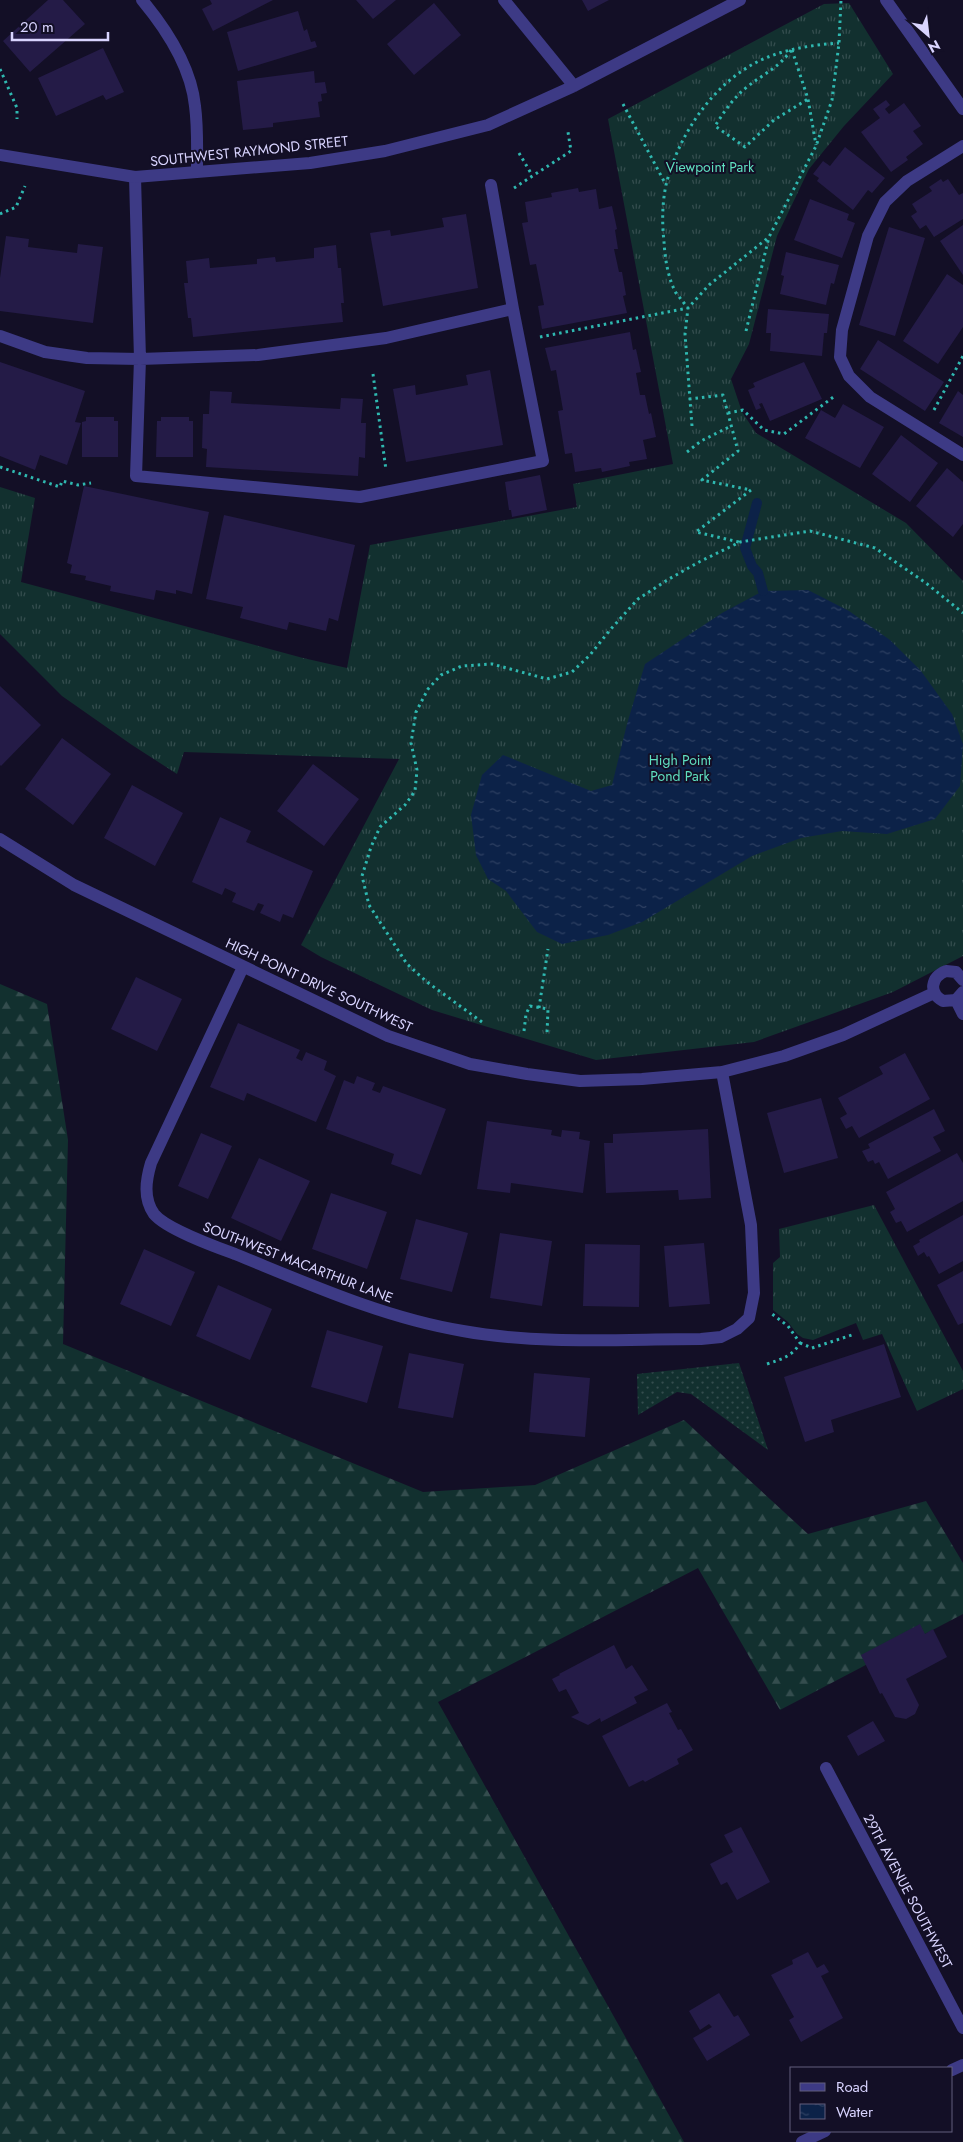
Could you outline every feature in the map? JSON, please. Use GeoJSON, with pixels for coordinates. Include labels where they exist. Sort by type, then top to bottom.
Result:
{"type":"FeatureCollection","features":[{"type":"Feature","properties":{"kind":"street"},"geometry":{"type":"LineString","coordinates":[[142,0],[172,42],[186,69],[195,105],[197,172]]}},
{"type":"Feature","properties":{"kind":"street"},"geometry":{"type":"LineString","coordinates":[[504,0],[574,86]]}},
{"type":"Feature","properties":{"kind":"street","name":"SOUTHWEST RAYMOND STREET"},"geometry":{"type":"LineString","coordinates":[[0,155],[135,177],[310,163],[385,151],[488,125],[574,86],[740,0]]}},
{"type":"Feature","properties":{"kind":"street"},"geometry":{"type":"LineString","coordinates":[[886,0],[963,108]]}},
{"type":"Feature","properties":{"kind":"street"},"geometry":{"type":"LineString","coordinates":[[963,146],[907,180],[885,202],[868,236],[842,330],[840,357],[849,376],[870,397],[963,455]]}},
{"type":"Feature","properties":{"kind":"street"},"geometry":{"type":"LineString","coordinates":[[135,177],[140,359],[136,476],[360,497],[543,461],[491,185]]}},
{"type":"Feature","properties":{"kind":"street"},"geometry":{"type":"LineString","coordinates":[[0,336],[45,352],[88,358],[140,359],[258,355],[386,338],[513,309]]}},
{"type":"Feature","properties":{"kind":"street","name":"HIGH POINT DRIVE SOUTHWEST"},"geometry":{"type":"LineString","coordinates":[[0,839],[74,885],[242,967],[388,1036],[470,1064],[580,1081],[642,1079],[722,1072],[784,1056],[843,1035],[934,993]]}},
{"type":"Feature","properties":{"kind":"street","name":"SOUTHWEST MACARTHUR LANE"},"geometry":{"type":"LineString","coordinates":[[242,967],[151,1163],[146,1182],[148,1199],[154,1214],[183,1234],[333,1294],[395,1316],[464,1331],[552,1340],[701,1339],[721,1337],[737,1330],[748,1318],[754,1293],[751,1225],[722,1072]]}},
{"type":"Feature","properties":{"kind":"street"},"geometry":{"type":"LineString","coordinates":[[963,979],[956,972],[951,971],[941,973],[934,981],[934,993],[943,1002],[960,996],[963,1014]]}},
{"type":"Feature","properties":{"kind":"street","name":"29TH AVENUE SOUTHWEST"},"geometry":{"type":"LineString","coordinates":[[826,1768],[963,2028]]}},
{"type":"Feature","properties":{"kind":"street"},"geometry":{"type":"LineString","coordinates":[[802,2142],[823,2132]]}},
{"type":"Feature","properties":{"kind":"path"},"geometry":{"type":"LineString","coordinates":[[746,331],[769,237],[816,146],[832,100],[839,43],[841,0]]}},
{"type":"Feature","properties":{"kind":"path"},"geometry":{"type":"LineString","coordinates":[[688,308],[676,292],[665,260],[662,220],[666,186],[677,154],[690,126],[707,104],[730,80],[758,62],[792,50],[839,43]]}},
{"type":"Feature","properties":{"kind":"path"},"geometry":{"type":"LineString","coordinates":[[792,50],[808,99],[816,146]]}},
{"type":"Feature","properties":{"kind":"path"},"geometry":{"type":"LineString","coordinates":[[792,50],[783,62],[745,88],[726,107],[715,126],[745,147],[774,120],[808,99]]}},
{"type":"Feature","properties":{"kind":"path"},"geometry":{"type":"LineString","coordinates":[[0,69],[17,108],[16,119]]}},
{"type":"Feature","properties":{"kind":"path"},"geometry":{"type":"LineString","coordinates":[[623,104],[666,186]]}},
{"type":"Feature","properties":{"kind":"path"},"geometry":{"type":"LineString","coordinates":[[513,188],[571,151],[568,132]]}},
{"type":"Feature","properties":{"kind":"path"},"geometry":{"type":"LineString","coordinates":[[519,153],[532,175]]}},
{"type":"Feature","properties":{"kind":"path"},"geometry":{"type":"LineString","coordinates":[[0,214],[16,207],[25,186]]}},
{"type":"Feature","properties":{"kind":"path"},"geometry":{"type":"LineString","coordinates":[[692,426],[685,334],[688,308],[709,285],[769,237]]}},
{"type":"Feature","properties":{"kind":"path"},"geometry":{"type":"LineString","coordinates":[[537,337],[688,308]]}},
{"type":"Feature","properties":{"kind":"path"},"geometry":{"type":"LineString","coordinates":[[934,410],[963,356]]}},
{"type":"Feature","properties":{"kind":"path"},"geometry":{"type":"LineString","coordinates":[[373,374],[387,478]]}},
{"type":"Feature","properties":{"kind":"path"},"geometry":{"type":"LineString","coordinates":[[728,412],[743,410],[764,430],[784,434],[840,392]]}},
{"type":"Feature","properties":{"kind":"path"},"geometry":{"type":"LineString","coordinates":[[689,399],[723,395],[738,451],[702,480],[751,490],[696,532],[740,542]]}},
{"type":"Feature","properties":{"kind":"path"},"geometry":{"type":"LineString","coordinates":[[687,452],[701,441],[731,426]]}},
{"type":"Feature","properties":{"kind":"path"},"geometry":{"type":"LineString","coordinates":[[0,466],[60,487],[62,481],[78,485],[91,483]]}},
{"type":"Feature","properties":{"kind":"path"},"geometry":{"type":"LineString","coordinates":[[482,1022],[427,982],[407,964],[369,905],[362,876],[371,847],[380,827],[405,805],[415,791],[417,770],[411,743],[416,712],[428,689],[441,675],[462,666],[492,664],[547,679],[572,672],[590,655],[638,599],[699,562],[740,542],[810,531],[875,548],[926,583],[963,613]]}},
{"type":"Feature","properties":{"kind":"path"},"geometry":{"type":"LineString","coordinates":[[539,1008],[548,949]]}},
{"type":"Feature","properties":{"kind":"path"},"geometry":{"type":"LineString","coordinates":[[524,1031],[526,1014],[530,1006],[548,1009],[547,1034]]}},
{"type":"Feature","properties":{"kind":"path"},"geometry":{"type":"LineString","coordinates":[[767,1311],[788,1326],[800,1344],[812,1348],[852,1335]]}},
{"type":"Feature","properties":{"kind":"path"},"geometry":{"type":"LineString","coordinates":[[767,1364],[789,1356],[795,1352],[800,1344]]}},
{"type":"Feature","properties":{"kind":"green space","name":"High Point Pond Park"},"geometry":{"type":"Polygon","coordinates":[[[849,3],[893,74],[844,126],[809,169],[777,236],[749,344],[731,379],[742,412],[756,433],[906,523],[963,581],[963,956],[893,992],[754,1042],[596,1060],[432,1010],[321,957],[301,945],[399,759],[184,752],[177,774],[132,745],[62,696],[0,634],[0,487],[35,498],[21,582],[303,658],[347,668],[370,545],[577,507],[573,484],[673,464],[608,119],[824,4],[849,3]]]}},
{"type":"Feature","properties":{"kind":"green space"},"geometry":{"type":"Polygon","coordinates":[[[0,984],[47,1004],[68,1140],[63,1344],[423,1492],[535,1485],[684,1420],[808,1534],[926,1501],[963,1563],[963,1614],[780,1710],[698,1568],[438,1702],[684,2142],[0,2142],[0,984]]]}},
{"type":"Feature","properties":{"kind":"green space"},"geometry":{"type":"Polygon","coordinates":[[[874,1205],[963,1371],[963,1389],[917,1411],[882,1334],[863,1340],[856,1323],[813,1340],[803,1338],[773,1310],[773,1263],[780,1257],[779,1229],[874,1205]]]}},
{"type":"Feature","properties":{"kind":"green space"},"geometry":{"type":"Polygon","coordinates":[[[739,1363],[768,1450],[691,1394],[677,1392],[638,1415],[637,1374],[739,1363]]]}},
{"type":"Feature","properties":{"kind":"water"},"geometry":{"type":"Polygon","coordinates":[[[808,590],[849,611],[890,640],[921,671],[952,714],[963,744],[960,786],[935,819],[887,834],[842,831],[801,838],[752,856],[642,922],[608,935],[562,944],[537,932],[506,891],[488,879],[476,855],[471,815],[482,775],[503,755],[591,791],[612,785],[627,724],[645,664],[722,613],[763,591],[808,590]]]}},
{"type":"Feature","properties":{"kind":"building"},"geometry":{"type":"Polygon","coordinates":[[[48,0],[63,0],[85,24],[30,72],[3,41],[48,0]]]}},
{"type":"Feature","properties":{"kind":"building"},"geometry":{"type":"Polygon","coordinates":[[[210,0],[273,0],[213,31],[202,9],[212,4],[210,0]]]}},
{"type":"Feature","properties":{"kind":"building"},"geometry":{"type":"Polygon","coordinates":[[[356,0],[396,0],[373,19],[356,0]]]}},
{"type":"Feature","properties":{"kind":"building"},"geometry":{"type":"Polygon","coordinates":[[[582,0],[609,0],[588,11],[582,0]]]}},
{"type":"Feature","properties":{"kind":"building"},"geometry":{"type":"Polygon","coordinates":[[[434,3],[461,35],[414,75],[387,44],[434,3]]]}},
{"type":"Feature","properties":{"kind":"building"},"geometry":{"type":"Polygon","coordinates":[[[298,11],[304,31],[307,29],[311,42],[315,41],[317,47],[238,71],[227,32],[298,11]]]}},
{"type":"Feature","properties":{"kind":"building"},"geometry":{"type":"Polygon","coordinates":[[[103,48],[124,92],[106,100],[103,95],[56,116],[38,78],[103,48]]]}},
{"type":"Feature","properties":{"kind":"building"},"geometry":{"type":"Polygon","coordinates":[[[314,71],[315,83],[325,82],[327,93],[321,94],[322,101],[318,102],[320,117],[273,123],[273,127],[243,130],[237,81],[314,71]]]}},
{"type":"Feature","properties":{"kind":"building"},"geometry":{"type":"Polygon","coordinates":[[[886,100],[890,105],[885,109],[889,114],[904,103],[921,126],[913,131],[923,144],[906,157],[908,160],[891,172],[861,132],[880,118],[873,109],[886,100]]]}},
{"type":"Feature","properties":{"kind":"building"},"geometry":{"type":"Polygon","coordinates":[[[845,147],[885,178],[872,193],[868,190],[853,210],[817,181],[819,178],[813,174],[823,161],[830,166],[845,147]]]}},
{"type":"Feature","properties":{"kind":"building"},"geometry":{"type":"Polygon","coordinates":[[[941,179],[943,182],[948,179],[959,195],[963,193],[963,219],[934,237],[926,225],[920,229],[911,216],[917,212],[912,204],[932,191],[929,187],[941,179]]]}},
{"type":"Feature","properties":{"kind":"building"},"geometry":{"type":"Polygon","coordinates":[[[578,188],[579,192],[596,189],[599,209],[612,206],[617,229],[615,230],[618,249],[614,249],[619,272],[622,272],[626,295],[623,296],[627,313],[542,329],[538,306],[544,305],[536,264],[530,265],[522,223],[528,222],[525,202],[552,197],[551,193],[578,188]]]}},
{"type":"Feature","properties":{"kind":"building"},"geometry":{"type":"Polygon","coordinates":[[[810,199],[849,214],[847,220],[855,223],[842,258],[794,240],[810,199]]]}},
{"type":"Feature","properties":{"kind":"building"},"geometry":{"type":"Polygon","coordinates":[[[466,214],[478,288],[383,306],[370,233],[390,230],[391,236],[444,227],[442,218],[466,214]]]}},
{"type":"Feature","properties":{"kind":"building"},"geometry":{"type":"Polygon","coordinates":[[[963,225],[963,275],[940,241],[963,225]]]}},
{"type":"Feature","properties":{"kind":"building"},"geometry":{"type":"Polygon","coordinates":[[[889,227],[925,238],[895,336],[859,325],[889,227]]]}},
{"type":"Feature","properties":{"kind":"building"},"geometry":{"type":"Polygon","coordinates":[[[6,236],[29,239],[28,247],[77,253],[78,244],[103,247],[93,323],[0,311],[0,278],[6,236]]]}},
{"type":"Feature","properties":{"kind":"building"},"geometry":{"type":"Polygon","coordinates":[[[336,245],[338,268],[341,268],[344,303],[341,303],[343,322],[193,337],[191,318],[188,318],[184,283],[188,283],[186,261],[209,258],[210,268],[257,264],[257,259],[275,257],[276,262],[314,258],[314,248],[336,245]]]}},
{"type":"Feature","properties":{"kind":"building"},"geometry":{"type":"Polygon","coordinates":[[[786,252],[839,265],[834,284],[831,283],[826,305],[780,294],[784,276],[781,275],[786,252]]]}},
{"type":"Feature","properties":{"kind":"building"},"geometry":{"type":"Polygon","coordinates":[[[947,274],[963,285],[963,327],[938,364],[903,341],[947,274]]]}},
{"type":"Feature","properties":{"kind":"building"},"geometry":{"type":"Polygon","coordinates":[[[768,309],[829,314],[827,333],[824,333],[822,356],[770,351],[771,333],[766,333],[768,309]]]}},
{"type":"Feature","properties":{"kind":"building"},"geometry":{"type":"Polygon","coordinates":[[[630,332],[633,350],[636,349],[641,372],[636,373],[640,395],[645,395],[656,437],[643,440],[647,459],[629,462],[630,466],[602,472],[601,468],[575,472],[572,453],[565,454],[558,411],[563,410],[556,370],[551,371],[545,348],[630,332]]]}},
{"type":"Feature","properties":{"kind":"building"},"geometry":{"type":"Polygon","coordinates":[[[878,340],[944,382],[925,411],[860,369],[878,340]]]}},
{"type":"Feature","properties":{"kind":"building"},"geometry":{"type":"Polygon","coordinates":[[[0,362],[85,391],[75,422],[81,423],[67,465],[40,455],[35,470],[0,456],[0,362]]]}},
{"type":"Feature","properties":{"kind":"building"},"geometry":{"type":"Polygon","coordinates":[[[804,362],[822,399],[770,421],[762,403],[759,404],[761,408],[756,410],[748,390],[755,387],[753,383],[804,362]]]}},
{"type":"Feature","properties":{"kind":"building"},"geometry":{"type":"Polygon","coordinates":[[[490,370],[503,445],[406,462],[393,389],[415,385],[416,395],[468,385],[466,375],[490,370]]]}},
{"type":"Feature","properties":{"kind":"building"},"geometry":{"type":"Polygon","coordinates":[[[210,391],[232,392],[231,403],[340,409],[341,398],[363,399],[361,423],[366,423],[365,458],[359,457],[358,476],[206,467],[207,449],[202,448],[203,414],[209,414],[210,391]]]}},
{"type":"Feature","properties":{"kind":"building"},"geometry":{"type":"Polygon","coordinates":[[[958,391],[963,395],[963,437],[939,423],[958,391]]]}},
{"type":"Feature","properties":{"kind":"building"},"geometry":{"type":"Polygon","coordinates":[[[843,404],[884,427],[860,468],[805,438],[821,410],[835,418],[843,404]]]}},
{"type":"Feature","properties":{"kind":"building"},"geometry":{"type":"Polygon","coordinates":[[[86,417],[114,417],[114,421],[118,421],[118,457],[82,457],[82,422],[86,421],[86,417]]]}},
{"type":"Feature","properties":{"kind":"building"},"geometry":{"type":"Polygon","coordinates":[[[161,417],[189,417],[189,421],[193,421],[193,457],[156,457],[157,421],[161,421],[161,417]]]}},
{"type":"Feature","properties":{"kind":"building"},"geometry":{"type":"Polygon","coordinates":[[[901,435],[938,463],[910,502],[872,474],[901,435]]]}},
{"type":"Feature","properties":{"kind":"building"},"geometry":{"type":"Polygon","coordinates":[[[947,468],[963,482],[963,524],[953,537],[916,506],[947,468]]]}},
{"type":"Feature","properties":{"kind":"building"},"geometry":{"type":"Polygon","coordinates":[[[540,475],[547,510],[512,517],[511,510],[509,510],[505,482],[540,475]]]}},
{"type":"Feature","properties":{"kind":"building"},"geometry":{"type":"Polygon","coordinates":[[[84,486],[209,512],[192,594],[176,590],[176,594],[156,590],[154,600],[110,591],[111,586],[85,580],[86,576],[70,573],[72,565],[67,563],[84,486]]]}},
{"type":"Feature","properties":{"kind":"building"},"geometry":{"type":"Polygon","coordinates":[[[224,515],[355,545],[338,621],[329,618],[326,631],[289,622],[287,630],[240,618],[243,607],[206,599],[224,515]]]}},
{"type":"Feature","properties":{"kind":"building"},"geometry":{"type":"Polygon","coordinates":[[[0,686],[41,725],[1,766],[0,765],[0,686]]]}},
{"type":"Feature","properties":{"kind":"building"},"geometry":{"type":"Polygon","coordinates":[[[62,738],[111,774],[73,825],[25,789],[62,738]]]}},
{"type":"Feature","properties":{"kind":"building"},"geometry":{"type":"Polygon","coordinates":[[[313,764],[359,799],[324,846],[277,811],[313,764]]]}},
{"type":"Feature","properties":{"kind":"building"},"geometry":{"type":"Polygon","coordinates":[[[132,785],[183,813],[155,866],[104,838],[132,785]]]}},
{"type":"Feature","properties":{"kind":"building"},"geometry":{"type":"Polygon","coordinates":[[[220,817],[251,831],[246,842],[313,871],[293,918],[283,914],[280,922],[260,913],[264,905],[258,903],[254,911],[232,902],[236,893],[225,888],[222,895],[192,882],[220,817]]]}},
{"type":"Feature","properties":{"kind":"building"},"geometry":{"type":"Polygon","coordinates":[[[136,977],[182,999],[157,1051],[111,1029],[136,977]]]}},
{"type":"Feature","properties":{"kind":"building"},"geometry":{"type":"Polygon","coordinates":[[[238,1023],[300,1050],[296,1058],[302,1061],[306,1052],[327,1061],[324,1070],[336,1076],[316,1122],[247,1093],[244,1101],[210,1087],[238,1023]]]}},
{"type":"Feature","properties":{"kind":"building"},"geometry":{"type":"Polygon","coordinates":[[[905,1053],[930,1099],[859,1138],[852,1126],[846,1129],[840,1118],[847,1114],[838,1098],[883,1074],[879,1067],[905,1053]]]}},
{"type":"Feature","properties":{"kind":"building"},"geometry":{"type":"Polygon","coordinates":[[[357,1076],[375,1083],[372,1090],[380,1093],[383,1086],[446,1109],[421,1175],[391,1164],[394,1154],[326,1129],[344,1080],[354,1084],[357,1076]]]}},
{"type":"Feature","properties":{"kind":"building"},"geometry":{"type":"Polygon","coordinates":[[[821,1098],[838,1158],[784,1173],[767,1113],[821,1098]]]}},
{"type":"Feature","properties":{"kind":"building"},"geometry":{"type":"Polygon","coordinates":[[[934,1109],[945,1131],[933,1137],[941,1151],[888,1179],[879,1162],[875,1164],[873,1160],[868,1162],[862,1151],[870,1148],[868,1144],[934,1109]]]}},
{"type":"Feature","properties":{"kind":"building"},"geometry":{"type":"Polygon","coordinates":[[[487,1121],[552,1130],[551,1135],[561,1137],[562,1130],[580,1132],[579,1139],[590,1141],[583,1193],[511,1183],[510,1193],[477,1189],[487,1121]]]}},
{"type":"Feature","properties":{"kind":"building"},"geometry":{"type":"Polygon","coordinates":[[[708,1129],[711,1198],[679,1200],[678,1190],[606,1193],[604,1143],[613,1143],[613,1134],[708,1129]]]}},
{"type":"Feature","properties":{"kind":"building"},"geometry":{"type":"Polygon","coordinates":[[[201,1133],[232,1146],[208,1199],[178,1186],[201,1133]]]}},
{"type":"Feature","properties":{"kind":"building"},"geometry":{"type":"Polygon","coordinates":[[[957,1153],[963,1163],[963,1201],[907,1232],[901,1221],[896,1223],[890,1212],[895,1209],[886,1192],[957,1153]]]}},
{"type":"Feature","properties":{"kind":"building"},"geometry":{"type":"Polygon","coordinates":[[[259,1158],[310,1181],[281,1241],[231,1218],[259,1158]]]}},
{"type":"Feature","properties":{"kind":"building"},"geometry":{"type":"Polygon","coordinates":[[[331,1193],[387,1212],[367,1269],[312,1249],[331,1193]]]}},
{"type":"Feature","properties":{"kind":"building"},"geometry":{"type":"Polygon","coordinates":[[[963,1215],[963,1261],[939,1274],[929,1256],[927,1257],[924,1252],[918,1256],[913,1246],[920,1242],[919,1240],[963,1215]]]}},
{"type":"Feature","properties":{"kind":"building"},"geometry":{"type":"Polygon","coordinates":[[[416,1219],[468,1233],[452,1292],[400,1279],[416,1219]]]}},
{"type":"Feature","properties":{"kind":"building"},"geometry":{"type":"Polygon","coordinates":[[[500,1233],[552,1241],[542,1306],[490,1298],[500,1233]]]}},
{"type":"Feature","properties":{"kind":"building"},"geometry":{"type":"Polygon","coordinates":[[[704,1243],[710,1304],[669,1307],[664,1246],[704,1243]]]}},
{"type":"Feature","properties":{"kind":"building"},"geometry":{"type":"Polygon","coordinates":[[[585,1244],[640,1245],[639,1307],[583,1306],[585,1244]]]}},
{"type":"Feature","properties":{"kind":"building"},"geometry":{"type":"Polygon","coordinates":[[[144,1249],[195,1272],[171,1326],[120,1304],[144,1249]]]}},
{"type":"Feature","properties":{"kind":"building"},"geometry":{"type":"Polygon","coordinates":[[[963,1271],[963,1323],[958,1325],[937,1285],[963,1271]]]}},
{"type":"Feature","properties":{"kind":"building"},"geometry":{"type":"Polygon","coordinates":[[[218,1285],[272,1309],[250,1360],[196,1336],[218,1285]]]}},
{"type":"Feature","properties":{"kind":"building"},"geometry":{"type":"Polygon","coordinates":[[[327,1330],[383,1346],[367,1403],[311,1387],[327,1330]]]}},
{"type":"Feature","properties":{"kind":"building"},"geometry":{"type":"Polygon","coordinates":[[[884,1344],[901,1397],[831,1420],[834,1432],[805,1442],[784,1377],[884,1344]]]}},
{"type":"Feature","properties":{"kind":"building"},"geometry":{"type":"Polygon","coordinates":[[[409,1353],[464,1364],[453,1418],[398,1408],[409,1353]]]}},
{"type":"Feature","properties":{"kind":"building"},"geometry":{"type":"Polygon","coordinates":[[[534,1373],[590,1378],[585,1437],[529,1432],[534,1373]]]}},
{"type":"Feature","properties":{"kind":"building"},"geometry":{"type":"Polygon","coordinates":[[[920,1624],[925,1634],[933,1629],[947,1657],[906,1679],[919,1705],[915,1714],[906,1719],[895,1717],[882,1693],[880,1694],[861,1655],[920,1624]]]}},
{"type":"Feature","properties":{"kind":"building"},"geometry":{"type":"Polygon","coordinates":[[[614,1645],[626,1669],[632,1665],[648,1690],[634,1697],[637,1703],[601,1722],[600,1718],[588,1725],[571,1717],[579,1713],[566,1689],[559,1692],[552,1679],[614,1645]]]}},
{"type":"Feature","properties":{"kind":"building"},"geometry":{"type":"Polygon","coordinates":[[[667,1703],[672,1712],[669,1713],[678,1730],[681,1729],[693,1750],[677,1759],[679,1764],[645,1782],[643,1780],[629,1787],[602,1736],[667,1703]]]}},
{"type":"Feature","properties":{"kind":"building"},"geometry":{"type":"Polygon","coordinates":[[[873,1721],[885,1741],[858,1756],[847,1736],[873,1721]]]}},
{"type":"Feature","properties":{"kind":"building"},"geometry":{"type":"Polygon","coordinates":[[[741,1827],[770,1882],[737,1900],[727,1882],[721,1885],[710,1864],[733,1852],[724,1835],[741,1827]]]}},
{"type":"Feature","properties":{"kind":"building"},"geometry":{"type":"Polygon","coordinates":[[[808,1952],[817,1968],[824,1964],[829,1972],[821,1976],[843,2018],[801,2042],[789,2020],[794,2017],[771,1975],[793,1964],[792,1960],[808,1952]]]}},
{"type":"Feature","properties":{"kind":"building"},"geometry":{"type":"Polygon","coordinates":[[[719,1993],[734,2017],[738,2015],[750,2035],[707,2061],[693,2038],[712,2027],[709,2024],[700,2030],[689,2011],[719,1993]]]}},
{"type":"Feature","properties":{"kind":"waterway"},"geometry":{"type":"LineString","coordinates":[[757,503],[745,548],[752,566],[758,573],[763,591]]}},
{"type":"Feature","properties":{"kind":"park label","name":"Viewpoint Park"},"geometry":{"type":"Point","coordinates":[710,167]}}]}
